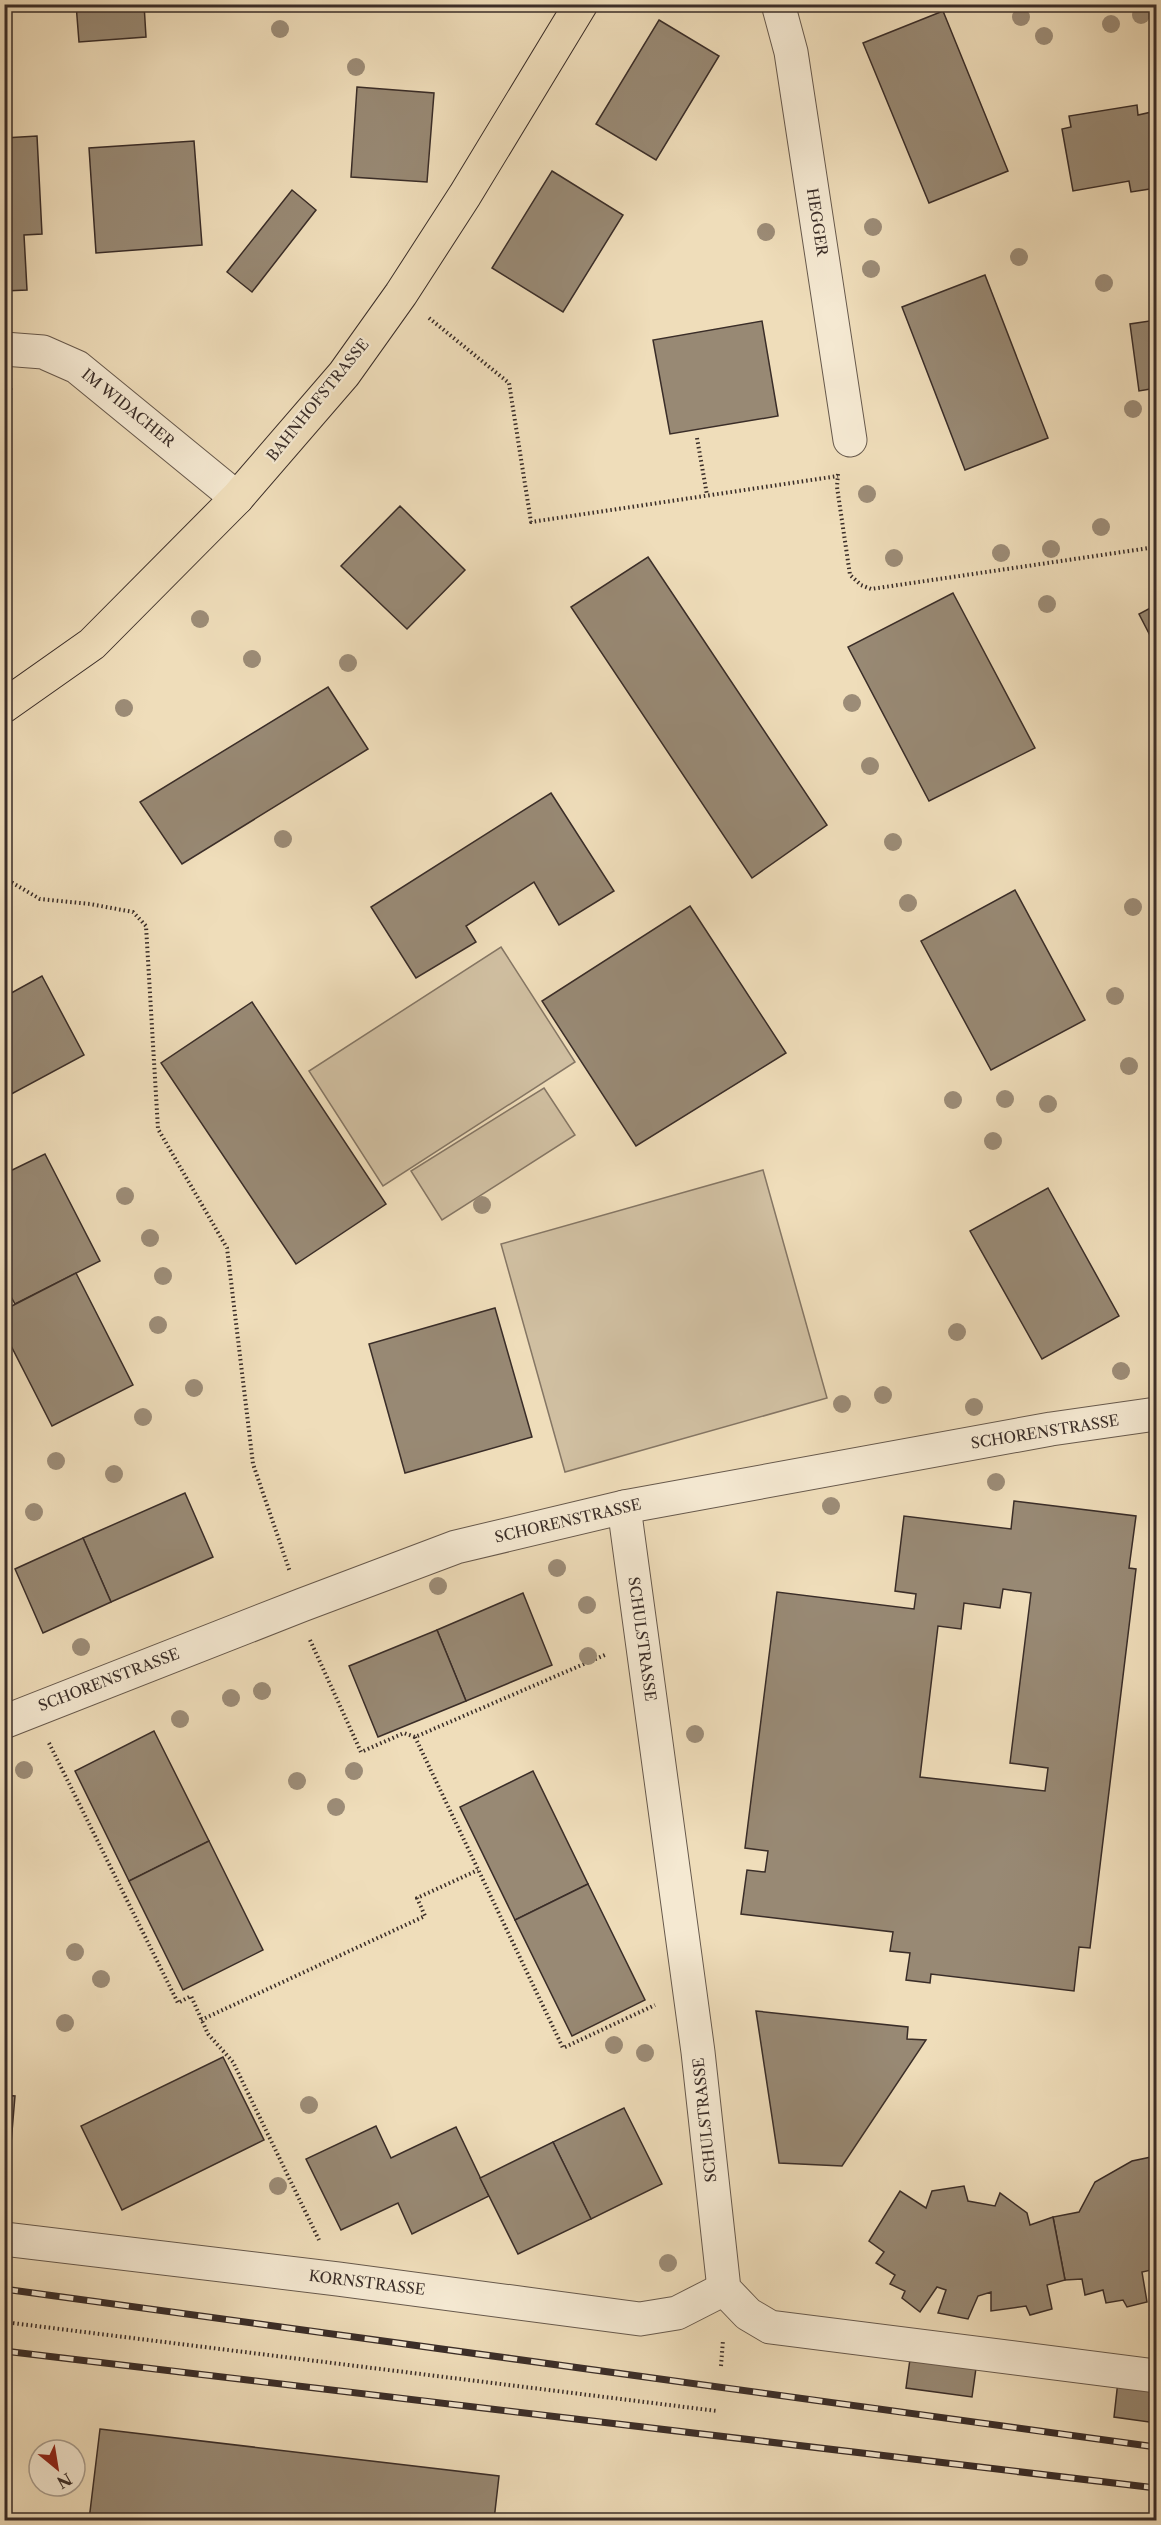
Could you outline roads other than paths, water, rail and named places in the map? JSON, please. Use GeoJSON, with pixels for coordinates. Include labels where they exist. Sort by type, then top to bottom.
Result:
{"type":"FeatureCollection","features":[{"type":"Feature","properties":{"kind":"main road","name":"BAHNHOFSTRASSE"},"geometry":{"type":"LineString","coordinates":[[4,706],[92,644],[237,498],[344,374],[400,294],[471,185],[581,4]]}},
{"type":"Feature","properties":{"kind":"street","name":"HEGGER"},"geometry":{"type":"LineString","coordinates":[[778,4],[791,52],[850,440]]}},
{"type":"Feature","properties":{"kind":"street","name":"IM WIDACHER"},"geometry":{"type":"LineString","coordinates":[[4,349],[43,352],[77,367],[237,498]]}},
{"type":"Feature","properties":{"kind":"street","name":"SCHORENSTRASSE"},"geometry":{"type":"LineString","coordinates":[[19,1716],[456,1547],[624,1507],[1052,1429],[1156,1414]]}},
{"type":"Feature","properties":{"kind":"street","name":"SCHULSTRASSE"},"geometry":{"type":"LineString","coordinates":[[624,1507],[689,1989],[724,2289]]}},
{"type":"Feature","properties":{"kind":"street","name":"KORNSTRASSE"},"geometry":{"type":"LineString","coordinates":[[4,2239],[338,2279],[640,2319],[677,2313],[724,2289]]}},
{"type":"Feature","properties":{"kind":"street"},"geometry":{"type":"LineString","coordinates":[[724,2289],[748,2314],[770,2326],[1156,2376]]}},
{"type":"Feature","properties":{"kind":"railway"},"geometry":{"type":"LineString","coordinates":[[4,2289],[1156,2447]]}},
{"type":"Feature","properties":{"kind":"railway"},"geometry":{"type":"LineString","coordinates":[[4,2351],[1156,2488]]}}]}
